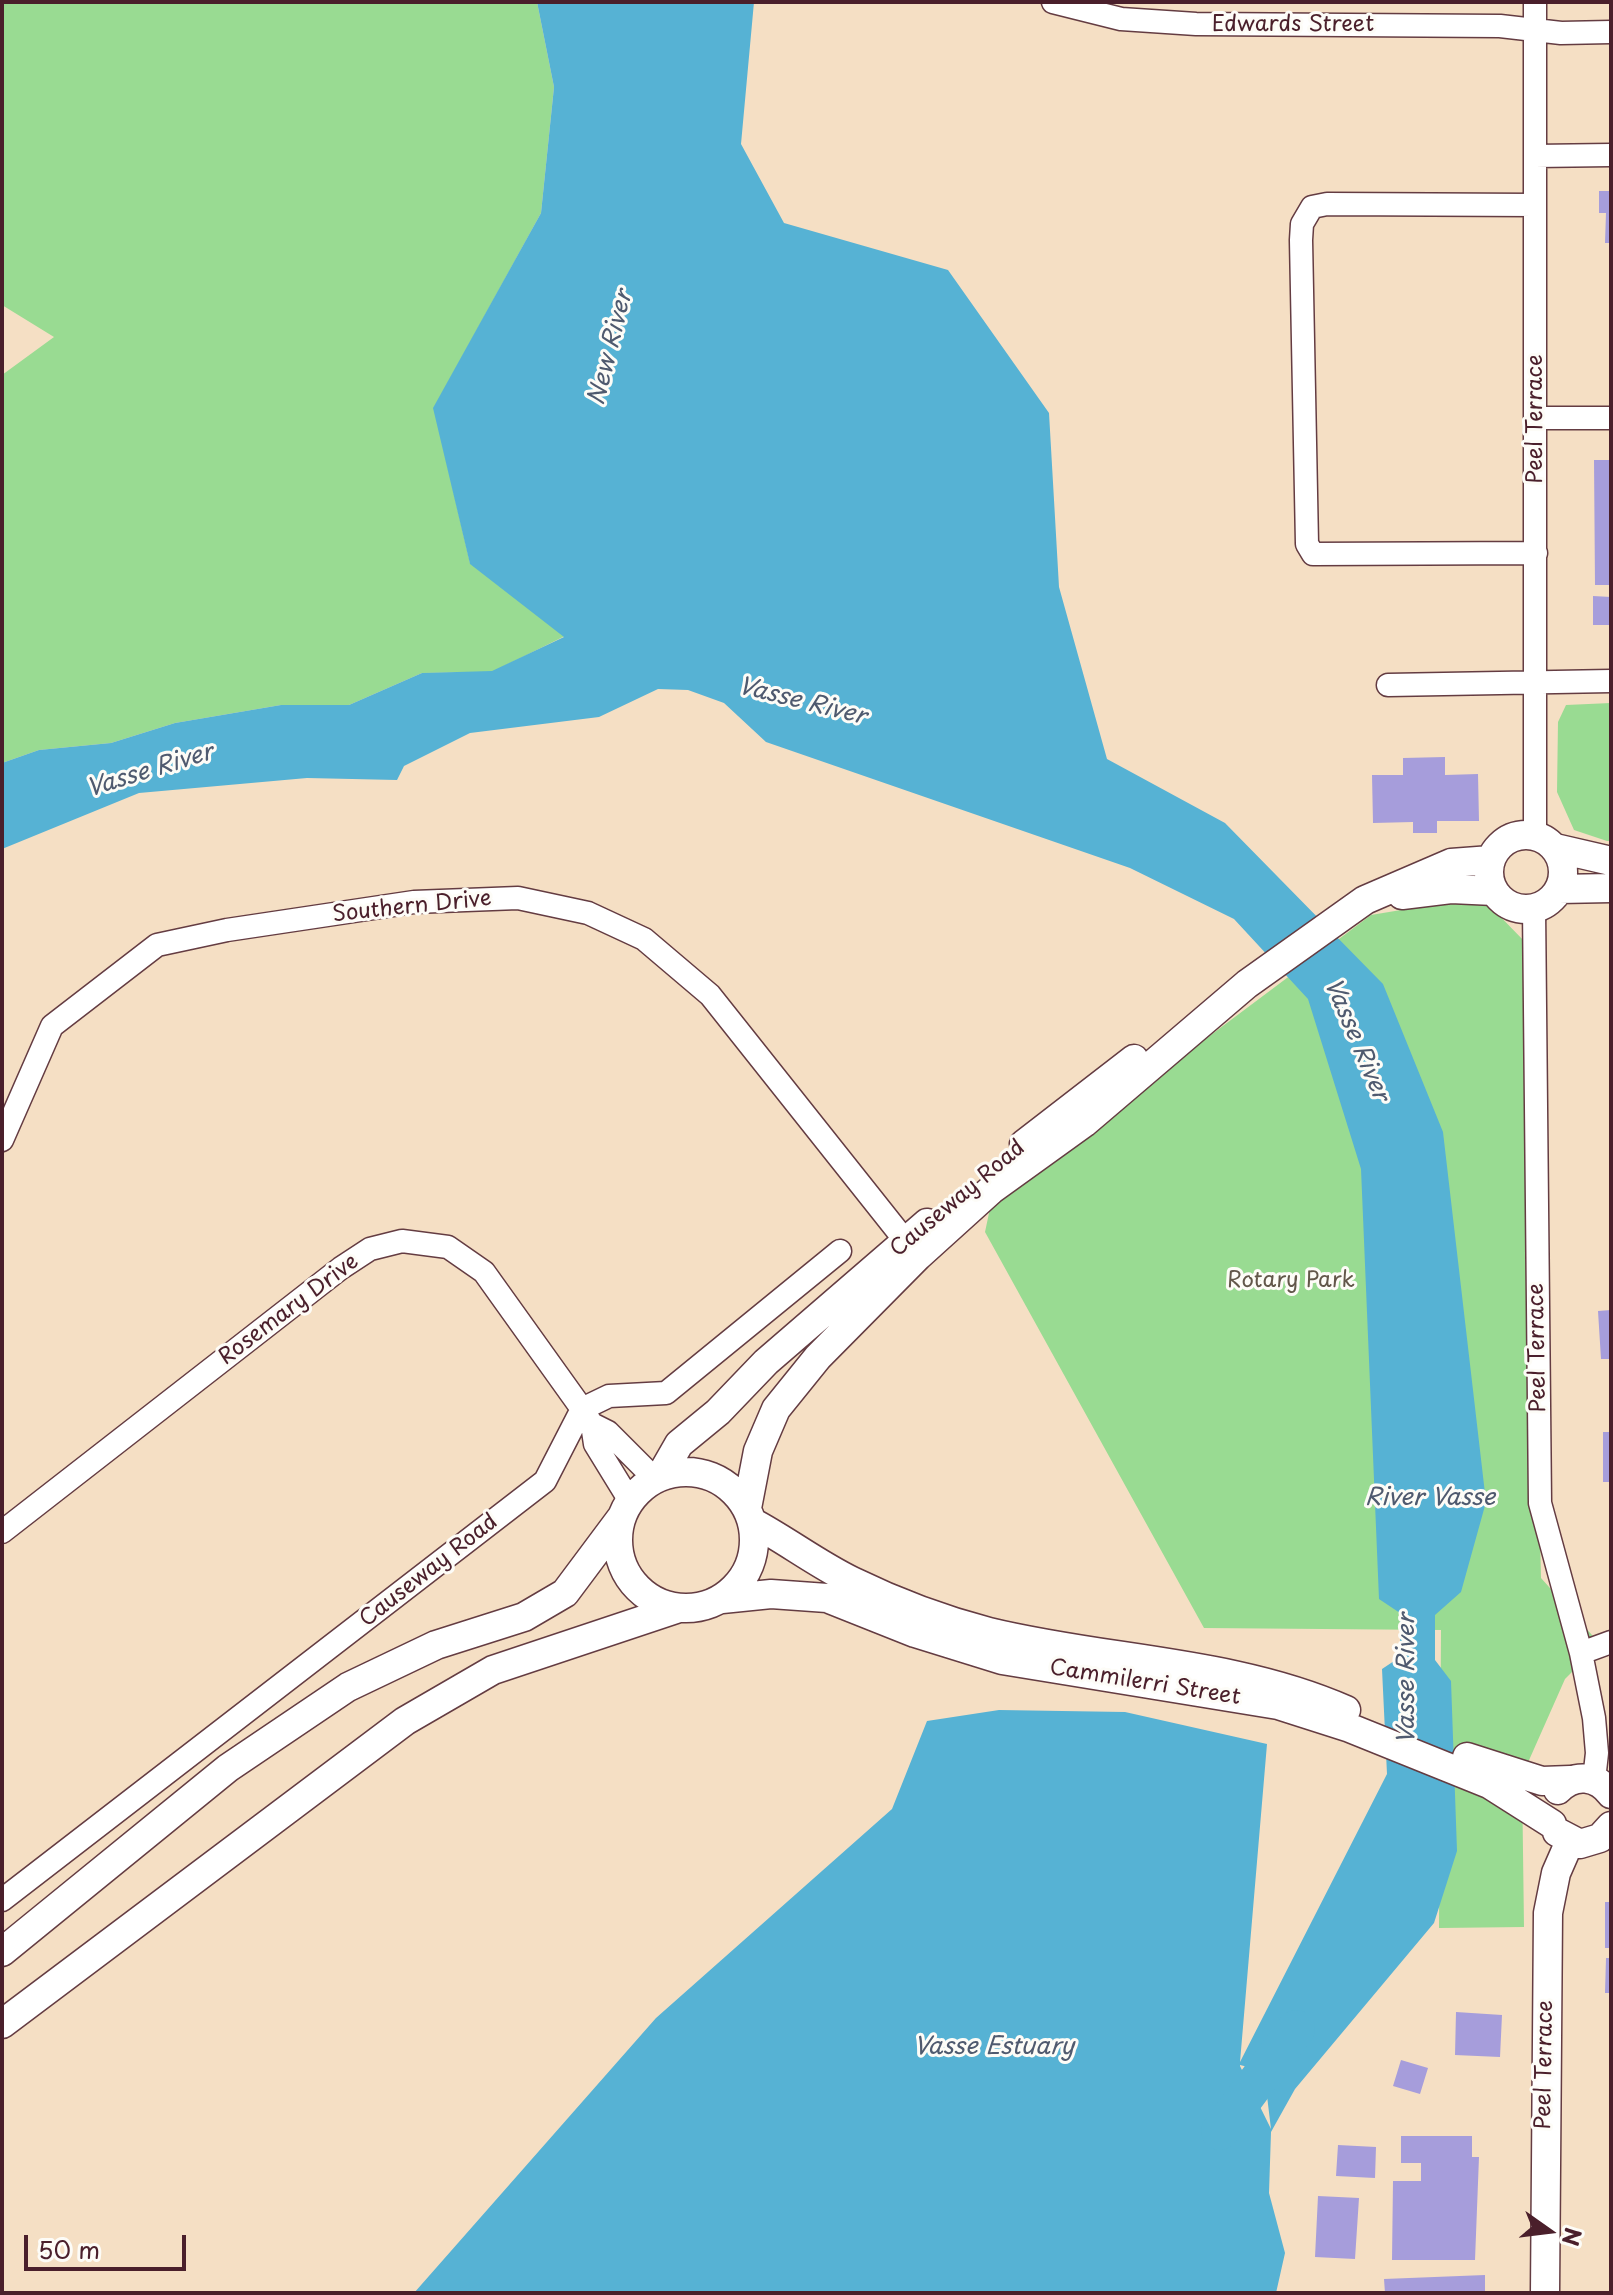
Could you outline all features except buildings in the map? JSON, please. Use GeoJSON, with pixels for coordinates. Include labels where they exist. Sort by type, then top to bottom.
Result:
{"type":"FeatureCollection","features":[{"type":"Feature","properties":{"kind":"main road"},"geometry":{"type":"LineString","coordinates":[[1545,842],[1563,867],[1559,889],[1552,899],[1534,908],[1508,905],[1494,891],[1489,871],[1491,860],[1507,840],[1521,835],[1611,861]]}},
{"type":"Feature","properties":{"kind":"main road","name":"Causeway Road"},"geometry":{"type":"LineString","coordinates":[[658,1478],[679,1444],[718,1412],[766,1362],[912,1249],[1084,1123],[1247,984],[1365,900],[1451,863],[1491,860]]}},
{"type":"Feature","properties":{"kind":"main road"},"geometry":{"type":"LineString","coordinates":[[1559,889],[1611,888]]}},
{"type":"Feature","properties":{"kind":"main road","name":"Causeway Road"},"geometry":{"type":"LineString","coordinates":[[1365,900],[1451,889],[1494,891]]}},
{"type":"Feature","properties":{"kind":"main road","name":"Causeway Road"},"geometry":{"type":"LineString","coordinates":[[750,1515],[758,1451],[776,1409],[912,1249]]}},
{"type":"Feature","properties":{"kind":"main road"},"geometry":{"type":"LineString","coordinates":[[2,1952],[228,1768],[348,1687],[436,1645],[524,1617],[565,1593],[625,1510],[658,1478],[690,1472],[719,1480],[735,1492],[750,1515],[755,1539],[746,1573],[722,1599],[692,1609],[676,1609],[493,1670],[405,1721],[2,2024]]}},
{"type":"Feature","properties":{"kind":"main road"},"geometry":{"type":"LineString","coordinates":[[625,1510],[617,1538],[627,1576],[649,1597],[676,1609]]}},
{"type":"Feature","properties":{"kind":"main road","name":"Cammilerri Street"},"geometry":{"type":"LineString","coordinates":[[750,1515],[851,1581],[928,1613],[990,1632],[1252,1677],[1310,1694],[1352,1721]]}},
{"type":"Feature","properties":{"kind":"main road","name":"Cammilerri Street"},"geometry":{"type":"LineString","coordinates":[[722,1599],[771,1594],[827,1598],[915,1633],[1002,1660],[1278,1705],[1352,1721],[1476,1770],[1542,1781],[1592,1785]]}},
{"type":"Feature","properties":{"kind":"main road","name":"Cammilerri Street"},"geometry":{"type":"LineString","coordinates":[[1476,1770],[1561,1833]]}},
{"type":"Feature","properties":{"kind":"main road","name":"Peel Terrace"},"geometry":{"type":"LineString","coordinates":[[1545,2293],[1548,1913],[1561,1833],[1550,1814],[1554,1793],[1592,1785]]}},
{"type":"Feature","properties":{"kind":"main road"},"geometry":{"type":"LineString","coordinates":[[1561,1833],[1591,1843],[1611,1826]]}},
{"type":"Feature","properties":{"kind":"street","name":"Edwards Street"},"geometry":{"type":"LineString","coordinates":[[1053,2],[1121,19],[1196,24],[1500,26],[1611,32]]}},
{"type":"Feature","properties":{"kind":"street","name":"Peel Terrace"},"geometry":{"type":"LineString","coordinates":[[1535,2],[1536,682],[1545,842]]}},
{"type":"Feature","properties":{"kind":"street"},"geometry":{"type":"LineString","coordinates":[[1535,156],[1611,155]]}},
{"type":"Feature","properties":{"kind":"street"},"geometry":{"type":"LineString","coordinates":[[1535,205],[1327,204],[1312,207],[1302,224],[1301,240],[1307,544],[1313,554],[1536,553]]}},
{"type":"Feature","properties":{"kind":"street"},"geometry":{"type":"LineString","coordinates":[[1536,418],[1611,418]]}},
{"type":"Feature","properties":{"kind":"street"},"geometry":{"type":"LineString","coordinates":[[1388,685],[1611,681]]}},
{"type":"Feature","properties":{"kind":"street","name":"Southern Drive"},"geometry":{"type":"LineString","coordinates":[[2,1140],[52,1026],[157,945],[227,930],[414,902],[518,898],[588,913],[644,939],[710,995],[912,1249]]}},
{"type":"Feature","properties":{"kind":"street","name":"Peel Terrace"},"geometry":{"type":"LineString","coordinates":[[1534,908],[1540,1503],[1581,1653],[1594,1718],[1597,1753],[1592,1785]]}},
{"type":"Feature","properties":{"kind":"street","name":"Rosemary Drive"},"geometry":{"type":"LineString","coordinates":[[2,1532],[341,1268],[370,1249],[402,1241],[448,1247],[484,1272],[587,1417],[595,1444],[625,1510]]}},
{"type":"Feature","properties":{"kind":"street"},"geometry":{"type":"LineString","coordinates":[[587,1417],[609,1396],[666,1393],[840,1251]]}},
{"type":"Feature","properties":{"kind":"street","name":"Rosemary Drive"},"geometry":{"type":"LineString","coordinates":[[587,1417],[658,1478]]}},
{"type":"Feature","properties":{"kind":"street","name":"Causeway Road"},"geometry":{"type":"LineString","coordinates":[[2,1900],[545,1481],[587,1417]]}},
{"type":"Feature","properties":{"kind":"street"},"geometry":{"type":"LineString","coordinates":[[1581,1653],[1611,1642]]}},
{"type":"Feature","properties":{"kind":"green space"},"geometry":{"type":"Polygon","coordinates":[[[2,2],[537,2],[554,87],[541,213],[434,408],[470,563],[565,636],[492,672],[422,673],[349,705],[281,705],[175,723],[111,743],[39,750],[2,763],[2,375],[54,337],[2,305],[2,2]]]}},
{"type":"Feature","properties":{"kind":"green space"},"geometry":{"type":"Polygon","coordinates":[[[1611,703],[1611,841],[1607,841],[1574,830],[1557,792],[1558,722],[1566,705],[1611,703]]]}},
{"type":"Feature","properties":{"kind":"green space","name":"Rotary Park"},"geometry":{"type":"Polygon","coordinates":[[[1449,902],[1490,906],[1526,943],[1541,1578],[1600,1644],[1565,1679],[1522,1776],[1524,1927],[1439,1928],[1441,1630],[1204,1628],[985,1232],[992,1199],[1371,915],[1449,902]]]}},
{"type":"Feature","properties":{"kind":"water"},"geometry":{"type":"Polygon","coordinates":[[[537,2],[754,2],[741,144],[784,223],[948,270],[1049,413],[1059,587],[1107,759],[1225,823],[1383,984],[1443,1132],[1486,1502],[1461,1592],[1435,1615],[1435,1660],[1451,1681],[1457,1851],[1434,1923],[1295,2089],[1271,2132],[1269,2193],[1285,2253],[1276,2293],[414,2293],[656,2018],[892,1809],[927,1721],[999,1710],[1125,1712],[1267,1744],[1240,2062],[1387,1774],[1382,1669],[1400,1657],[1400,1613],[1379,1599],[1361,1169],[1308,999],[1234,919],[1130,868],[766,742],[724,703],[688,690],[658,689],[599,717],[470,733],[404,766],[397,780],[307,778],[139,793],[2,849],[2,763],[39,750],[111,743],[175,723],[281,705],[349,705],[422,673],[492,671],[564,637],[470,564],[433,408],[541,213],[554,87],[537,2]],[[1240,2065],[1271,2129],[1264,2071],[1240,2065]]]}},
{"type":"Feature","properties":{"kind":"waterway","name":"Vasse River"},"geometry":{"type":"LineString","coordinates":[[1220,2131],[1296,2029]]}},
{"type":"Feature","properties":{"kind":"water label","name":"New River"},"geometry":{"type":"Point","coordinates":[611,348]}},
{"type":"Feature","properties":{"kind":"water label","name":"River Vasse"},"geometry":{"type":"Point","coordinates":[1430,1498]}},
{"type":"Feature","properties":{"kind":"water label","name":"Vasse Estuary"},"geometry":{"type":"Point","coordinates":[994,2047]}}]}
